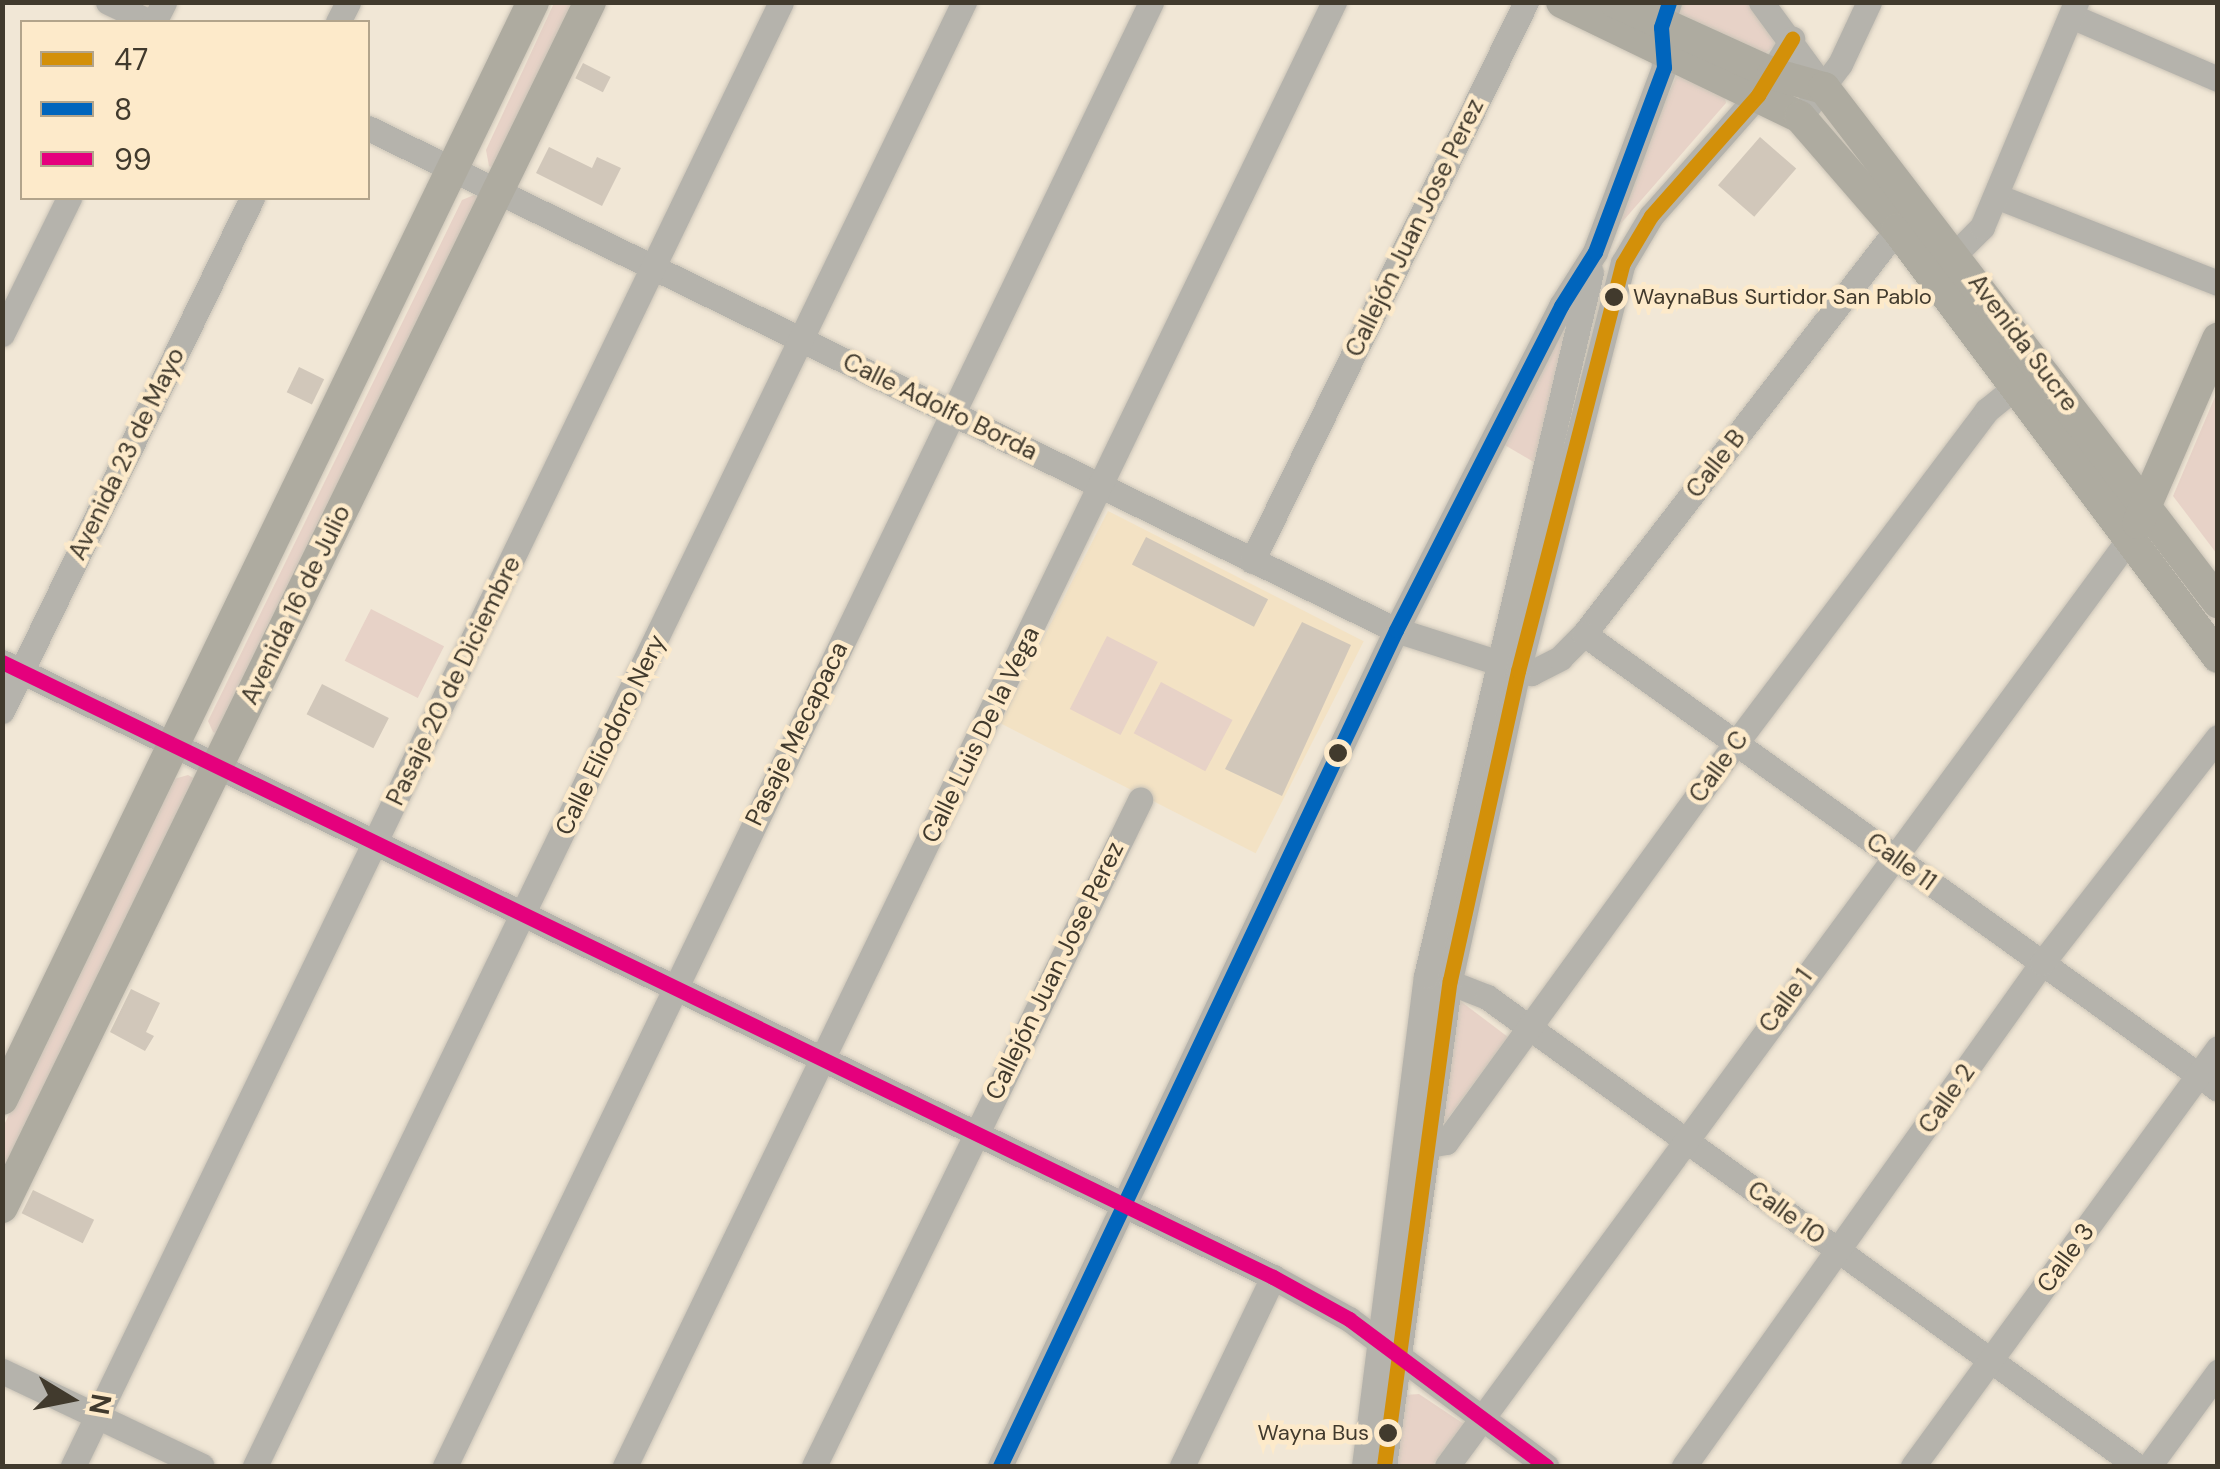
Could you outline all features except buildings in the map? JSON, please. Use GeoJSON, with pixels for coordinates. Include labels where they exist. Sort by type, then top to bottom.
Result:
{"type":"FeatureCollection","features":[{"type":"Feature","properties":{"kind":"main road","name":"Avenida 16 de Julio"},"geometry":{"type":"LineString","coordinates":[[2,1100],[534,2]]}},
{"type":"Feature","properties":{"kind":"main road","name":"Avenida 16 de Julio"},"geometry":{"type":"LineString","coordinates":[[2,1208],[590,2]]}},
{"type":"Feature","properties":{"kind":"main road"},"geometry":{"type":"LineString","coordinates":[[1562,2],[1644,19],[1765,85],[1800,117]]}},
{"type":"Feature","properties":{"kind":"main road"},"geometry":{"type":"LineString","coordinates":[[1765,85],[1824,88]]}},
{"type":"Feature","properties":{"kind":"main road","name":"Avenida Sucre"},"geometry":{"type":"LineString","coordinates":[[1824,88],[1956,253],[2218,602]]}},
{"type":"Feature","properties":{"kind":"main road","name":"Avenida Sucre"},"geometry":{"type":"LineString","coordinates":[[1800,117],[1897,229],[2129,539],[2213,642]]}},
{"type":"Feature","properties":{"kind":"main road"},"geometry":{"type":"LineString","coordinates":[[2129,539],[2147,508],[2218,340]]}},
{"type":"Feature","properties":{"kind":"street"},"geometry":{"type":"LineString","coordinates":[[108,2],[148,20]]}},
{"type":"Feature","properties":{"kind":"street","name":"Pasaje 20 de Diciembre"},"geometry":{"type":"LineString","coordinates":[[74,1466],[782,2]]}},
{"type":"Feature","properties":{"kind":"street","name":"Calle Eliodoro Nery"},"geometry":{"type":"LineString","coordinates":[[255,1466],[964,2]]}},
{"type":"Feature","properties":{"kind":"street","name":"Pasaje Mecapaca"},"geometry":{"type":"LineString","coordinates":[[445,1466],[672,987],[955,413],[1151,2]]}},
{"type":"Feature","properties":{"kind":"street","name":"Calle Luis De la Vega"},"geometry":{"type":"LineString","coordinates":[[624,1466],[1103,488],[1334,2]]}},
{"type":"Feature","properties":{"kind":"street","name":"Callejón Juan Jose Perez"},"geometry":{"type":"LineString","coordinates":[[1252,560],[1526,2]]}},
{"type":"Feature","properties":{"kind":"street"},"geometry":{"type":"LineString","coordinates":[[1761,2],[1792,39],[1824,88]]}},
{"type":"Feature","properties":{"kind":"street"},"geometry":{"type":"LineString","coordinates":[[1800,117],[1824,88],[1868,2]]}},
{"type":"Feature","properties":{"kind":"street"},"geometry":{"type":"LineString","coordinates":[[1956,253],[1982,227],[2074,9],[2218,79]]}},
{"type":"Feature","properties":{"kind":"street"},"geometry":{"type":"LineString","coordinates":[[1384,1466],[1391,1351],[1438,978],[1508,668],[1644,19]]}},
{"type":"Feature","properties":{"kind":"street"},"geometry":{"type":"LineString","coordinates":[[1508,668],[1623,263],[1651,216],[1765,85],[1792,39]]}},
{"type":"Feature","properties":{"kind":"street","name":"Calle Adolfo Borda"},"geometry":{"type":"LineString","coordinates":[[370,129],[1396,630],[1508,668]]}},
{"type":"Feature","properties":{"kind":"street"},"geometry":{"type":"LineString","coordinates":[[1996,196],[2218,283]]}},
{"type":"Feature","properties":{"kind":"street"},"geometry":{"type":"LineString","coordinates":[[2,334],[68,200]]}},
{"type":"Feature","properties":{"kind":"street","name":"Avenida 23 de Mayo"},"geometry":{"type":"LineString","coordinates":[[2,711],[12,667],[251,200]]}},
{"type":"Feature","properties":{"kind":"street","name":"Calle B"},"geometry":{"type":"LineString","coordinates":[[1508,668],[1544,669],[1584,634],[1897,229]]}},
{"type":"Feature","properties":{"kind":"street"},"geometry":{"type":"LineString","coordinates":[[1595,252],[1623,263]]}},
{"type":"Feature","properties":{"kind":"street"},"geometry":{"type":"LineString","coordinates":[[1000,1466],[1396,630],[1561,306],[1595,252]]}},
{"type":"Feature","properties":{"kind":"street","name":"Calle C"},"geometry":{"type":"LineString","coordinates":[[1429,1145],[1446,1142],[1736,743],[1988,410],[2015,387]]}},
{"type":"Feature","properties":{"kind":"street","name":"Calle 1"},"geometry":{"type":"LineString","coordinates":[[1447,1466],[1892,855],[2129,539]]}},
{"type":"Feature","properties":{"kind":"street","name":"Calle 11"},"geometry":{"type":"LineString","coordinates":[[1584,634],[2208,1082]]}},
{"type":"Feature","properties":{"kind":"street"},"geometry":{"type":"LineString","coordinates":[[12,667],[1273,1277],[1391,1351],[1546,1466]]}},
{"type":"Feature","properties":{"kind":"street","name":"Calle 2"},"geometry":{"type":"LineString","coordinates":[[1684,1466],[2042,964],[2218,737]]}},
{"type":"Feature","properties":{"kind":"street","name":"Callejón Juan Jose Perez"},"geometry":{"type":"LineString","coordinates":[[814,1466],[1140,800]]}},
{"type":"Feature","properties":{"kind":"street"},"geometry":{"type":"LineString","coordinates":[[1364,1466],[1391,1351],[1429,1145],[1438,978]]}},
{"type":"Feature","properties":{"kind":"street","name":"Calle 10"},"geometry":{"type":"LineString","coordinates":[[1438,978],[1530,1028],[2137,1466]]}},
{"type":"Feature","properties":{"kind":"street","name":"Calle 3"},"geometry":{"type":"LineString","coordinates":[[1914,1466],[2208,1082],[2218,1048]]}},
{"type":"Feature","properties":{"kind":"street"},"geometry":{"type":"LineString","coordinates":[[1182,1466],[1273,1277]]}},
{"type":"Feature","properties":{"kind":"street"},"geometry":{"type":"LineString","coordinates":[[2,1371],[202,1466]]}},
{"type":"Feature","properties":{"kind":"street"},"geometry":{"type":"LineString","coordinates":[[2149,1466],[2218,1372]]}},
{"type":"Feature","properties":{"kind":"shaded area"},"geometry":{"type":"Polygon","coordinates":[[[1675,2],[1751,3],[1776,45],[1763,55],[1680,19],[1675,2]]]}},
{"type":"Feature","properties":{"kind":"shaded area"},"geometry":{"type":"Polygon","coordinates":[[[554,3],[586,3],[497,170],[489,166],[486,150],[554,3]]]}},
{"type":"Feature","properties":{"kind":"shaded area"},"geometry":{"type":"Polygon","coordinates":[[[1683,76],[1724,94],[1726,103],[1616,229],[1610,227],[1676,77],[1683,76]]]}},
{"type":"Feature","properties":{"kind":"shaded area"},"geometry":{"type":"Polygon","coordinates":[[[474,195],[483,199],[221,735],[213,732],[208,721],[462,200],[474,195]]]}},
{"type":"Feature","properties":{"kind":"shaded area"},"geometry":{"type":"Polygon","coordinates":[[[1570,299],[1575,306],[1537,464],[1503,444],[1570,299]]]}},
{"type":"Feature","properties":{"kind":"shaded area"},"geometry":{"type":"Polygon","coordinates":[[[2217,392],[2217,554],[2173,496],[2217,392]]]}},
{"type":"Feature","properties":{"kind":"shaded area"},"geometry":{"type":"Polygon","coordinates":[[[1108,511],[1364,641],[1256,853],[1000,723],[1108,511]]]}},
{"type":"Feature","properties":{"kind":"shaded area"},"geometry":{"type":"Polygon","coordinates":[[[371,609],[444,646],[418,698],[345,661],[371,609]]]}},
{"type":"Feature","properties":{"kind":"shaded area"},"geometry":{"type":"Polygon","coordinates":[[[1107,636],[1158,662],[1121,735],[1070,709],[1107,636]]]}},
{"type":"Feature","properties":{"kind":"shaded area"},"geometry":{"type":"Polygon","coordinates":[[[1161,682],[1233,720],[1205,771],[1134,733],[1161,682]]]}},
{"type":"Feature","properties":{"kind":"shaded area"},"geometry":{"type":"Polygon","coordinates":[[[188,775],[197,780],[3,1192],[3,1127],[174,779],[188,775]]]}},
{"type":"Feature","properties":{"kind":"shaded area"},"geometry":{"type":"Polygon","coordinates":[[[1459,1000],[1508,1037],[1445,1122],[1441,1120],[1459,1000]]]}},
{"type":"Feature","properties":{"kind":"shaded area"},"geometry":{"type":"Polygon","coordinates":[[[1419,1394],[1464,1424],[1432,1466],[1394,1466],[1405,1395],[1419,1394]]]}},
{"type":"Feature","properties":{"kind":"transit line","name":"8"},"geometry":{"type":"LineString","coordinates":[[1000,1466],[1396,630],[1561,306],[1595,252],[1664,67],[1661,27],[1669,2]]}},
{"type":"Feature","properties":{"kind":"transit line","name":"47"},"geometry":{"type":"LineString","coordinates":[[1384,1466],[1450,980],[1518,671],[1623,263],[1651,216],[1758,95],[1792,39]]}},
{"type":"Feature","properties":{"kind":"transit line","name":"99"},"geometry":{"type":"LineString","coordinates":[[2,662],[1273,1277],[1349,1319],[1546,1466]]}},
{"type":"Feature","properties":{"kind":"place","name":"WaynaBus Surtidor San Pablo"},"geometry":{"type":"Point","coordinates":[1614,297]}},
{"type":"Feature","properties":{"kind":"place","name":"Wayna Bus"},"geometry":{"type":"Point","coordinates":[1388,1433]}}]}
